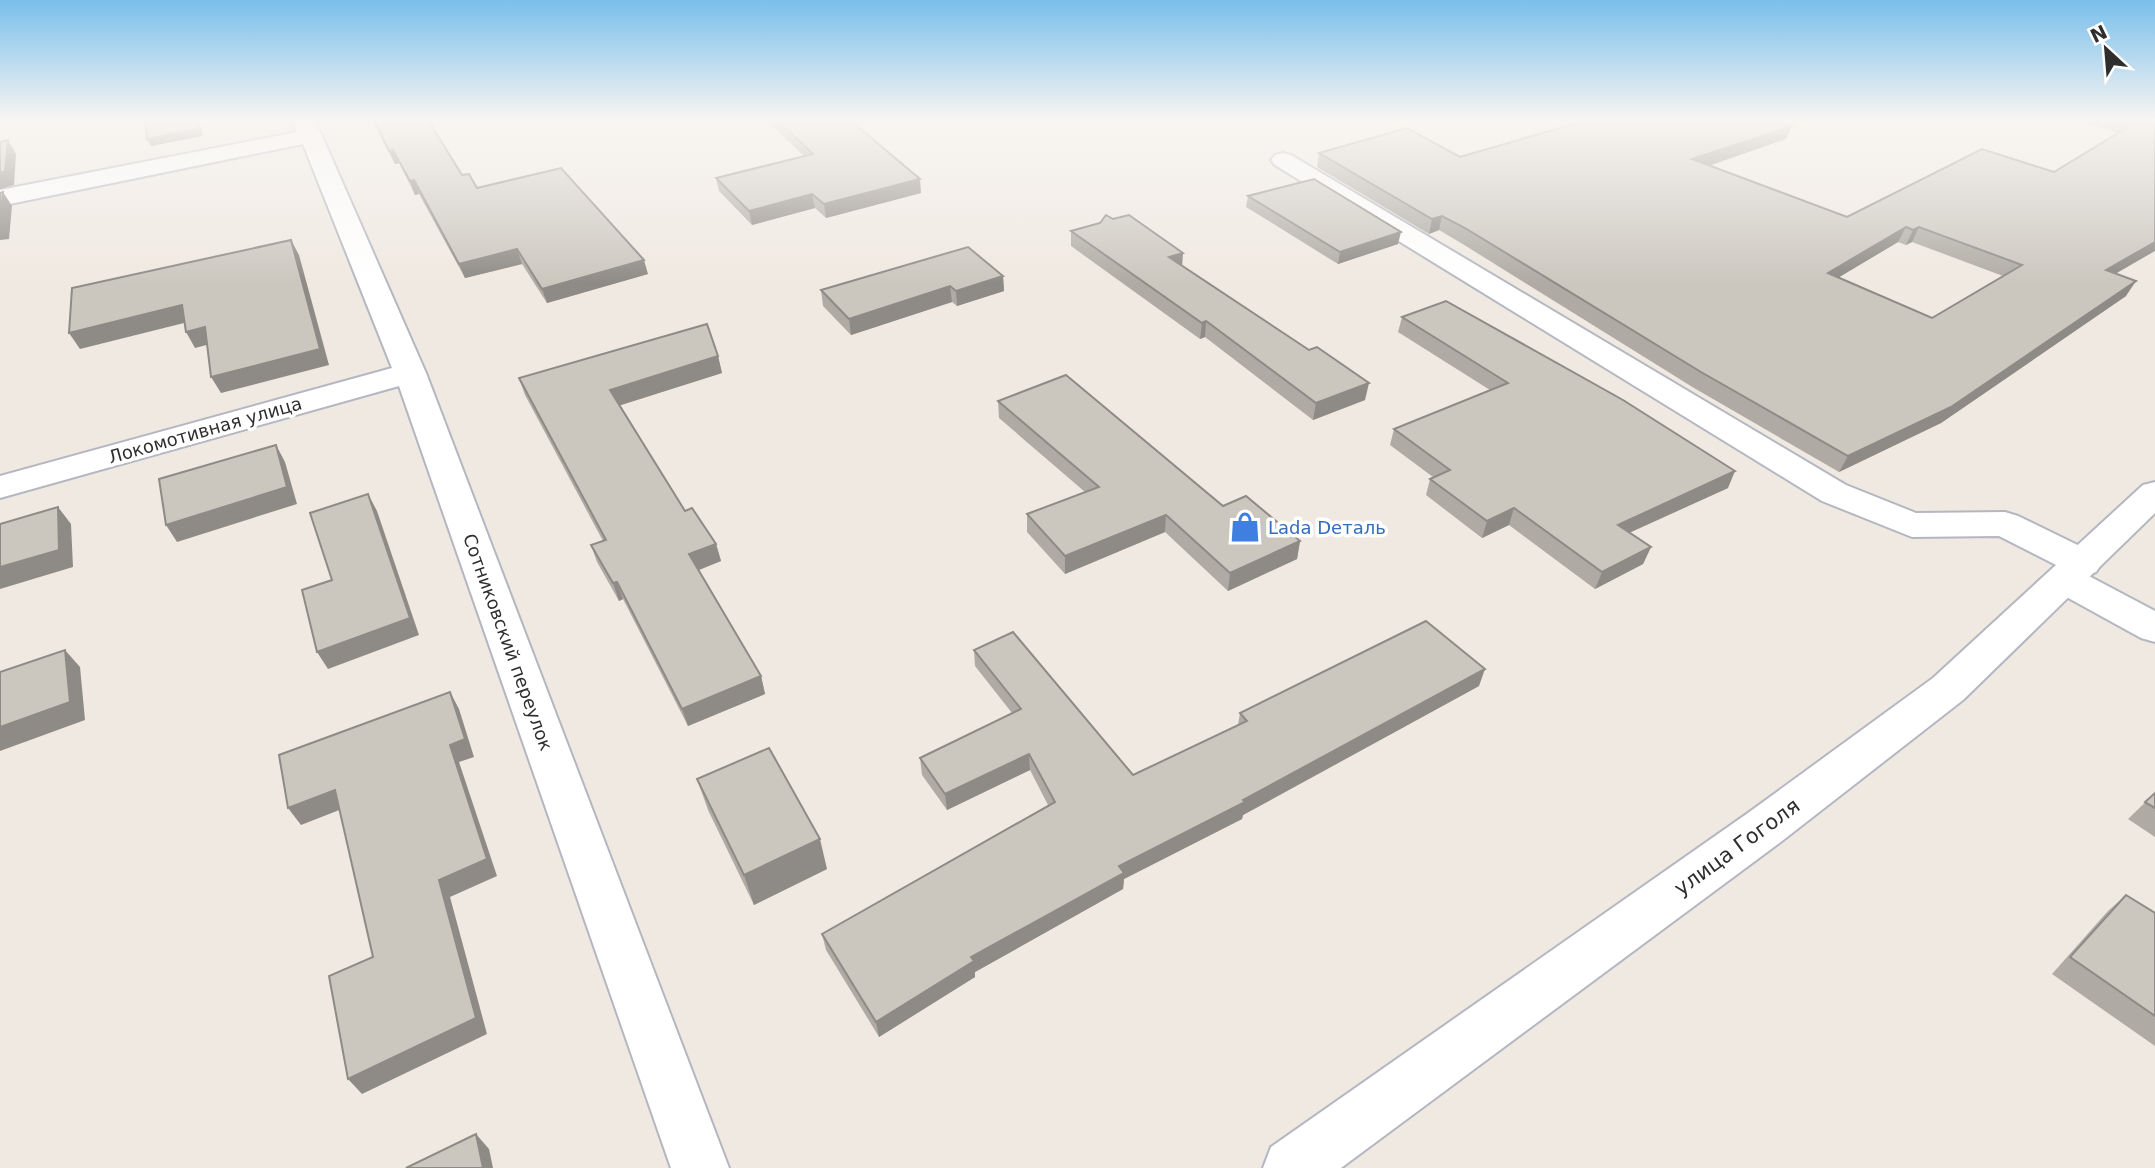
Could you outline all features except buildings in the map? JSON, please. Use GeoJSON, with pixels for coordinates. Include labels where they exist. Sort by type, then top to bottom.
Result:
{"type":"FeatureCollection","features":[{"type":"Feature","properties":{"kind":"street"},"geometry":{"type":"LineString","coordinates":[[0,198],[103,175]]}},
{"type":"Feature","properties":{"kind":"street","name":"Сотниковский переулок"},"geometry":{"type":"LineString","coordinates":[[327,175],[410,373],[700,1168]]}},
{"type":"Feature","properties":{"kind":"street"},"geometry":{"type":"LineString","coordinates":[[1307,175],[1835,493],[1912,525],[2005,524],[2155,628]]}},
{"type":"Feature","properties":{"kind":"street","name":"Локомотивная улица"},"geometry":{"type":"LineString","coordinates":[[0,487],[410,373]]}},
{"type":"Feature","properties":{"kind":"street","name":"улица Гоголя"},"geometry":{"type":"LineString","coordinates":[[1292,1168],[1765,827],[1948,689],[2075,572],[2155,493]]}},
{"type":"Feature","properties":{"kind":"place","name":"Lada Dеталь"},"geometry":{"type":"Point","coordinates":[1245,527]}}]}
